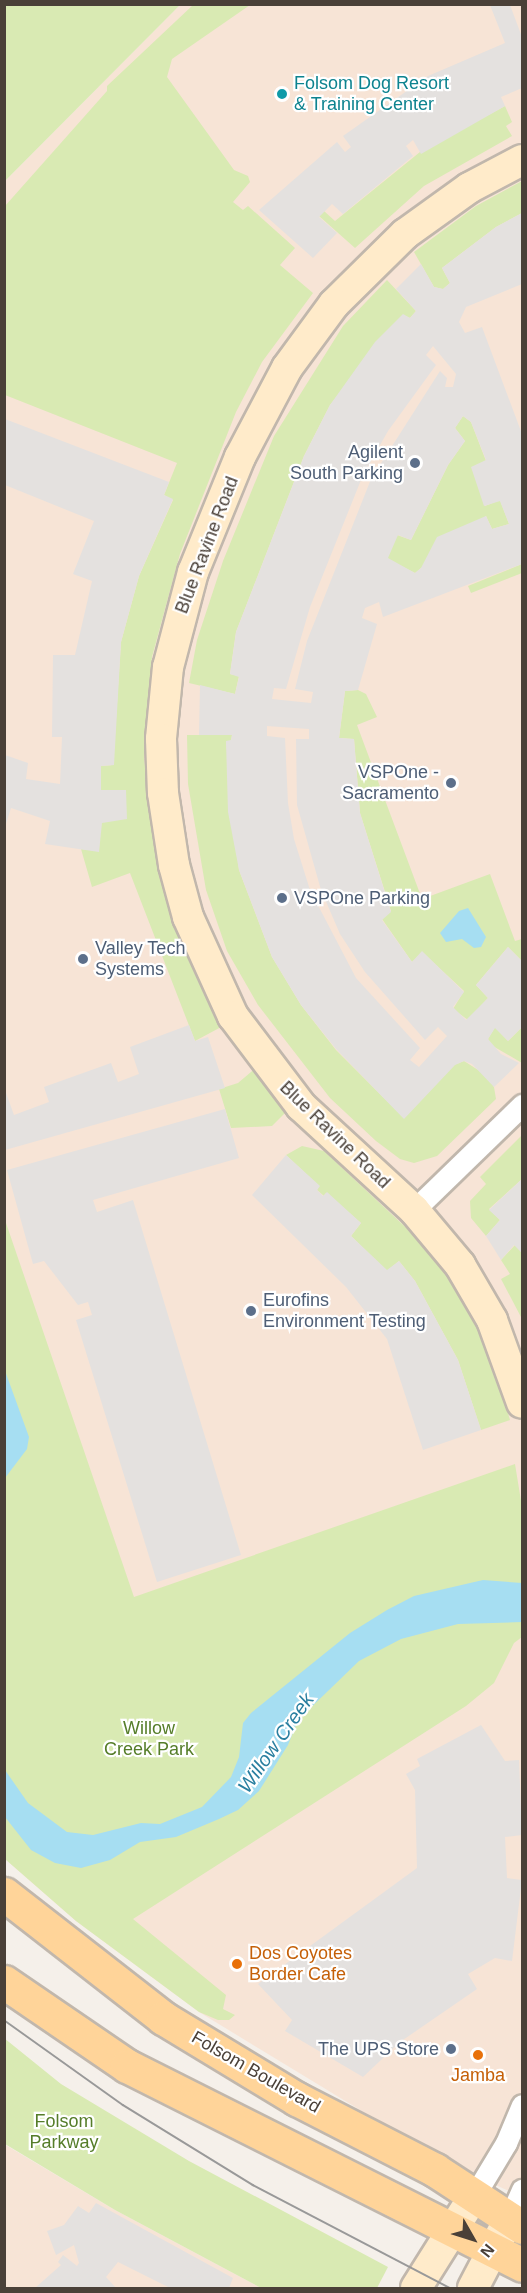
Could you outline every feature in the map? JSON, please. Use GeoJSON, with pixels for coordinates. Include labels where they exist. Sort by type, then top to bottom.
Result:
{"type":"FeatureCollection","features":[{"type":"Feature","properties":{"kind":"main road","name":"Folsom Boulevard"},"geometry":{"type":"LineString","coordinates":[[4,1894],[163,2018],[297,2099],[435,2170],[474,2196],[518,2212]]}},
{"type":"Feature","properties":{"kind":"main road"},"geometry":{"type":"LineString","coordinates":[[4,1982],[127,2066],[522,2265]]}},
{"type":"Feature","properties":{"kind":"street","name":"Blue Ravine Road"},"geometry":{"type":"LineString","coordinates":[[522,160],[469,188],[405,234],[334,304],[287,368],[240,457],[194,572],[178,623],[164,703],[163,794],[167,829],[188,917],[208,967],[233,1016],[278,1079],[327,1132],[414,1210],[460,1265],[480,1299],[510,1363],[522,1403]]}},
{"type":"Feature","properties":{"kind":"street"},"geometry":{"type":"LineString","coordinates":[[414,1210],[522,1105]]}},
{"type":"Feature","properties":{"kind":"street"},"geometry":{"type":"LineString","coordinates":[[416,2289],[506,2143],[522,2104]]}},
{"type":"Feature","properties":{"kind":"street"},"geometry":{"type":"LineString","coordinates":[[473,2289],[493,2250],[518,2212]]}},
{"type":"Feature","properties":{"kind":"shaded area"},"geometry":{"type":"Polygon","coordinates":[[[180,5],[522,5],[522,2197],[449,2164],[199,2012],[76,1921],[5,1859],[5,181],[180,5]]]}},
{"type":"Feature","properties":{"kind":"shaded area"},"geometry":{"type":"Polygon","coordinates":[[[490,5],[510,5],[522,37],[522,88],[501,97],[505,106],[421,154],[413,140],[406,146],[413,156],[343,214],[332,204],[319,217],[337,233],[313,258],[259,210],[337,142],[345,152],[351,147],[343,136],[428,76],[505,43],[490,5]]]}},
{"type":"Feature","properties":{"kind":"shaded area"},"geometry":{"type":"Polygon","coordinates":[[[522,213],[522,284],[466,307],[459,322],[465,333],[482,327],[522,434],[522,564],[383,617],[379,602],[365,608],[362,618],[377,624],[358,690],[345,691],[339,738],[354,739],[360,813],[391,912],[382,920],[412,962],[422,951],[464,992],[453,1007],[466,1020],[488,998],[476,985],[508,947],[522,961],[522,1027],[508,1041],[495,1028],[488,1039],[501,1054],[519,1063],[494,1087],[472,1064],[464,1061],[455,1065],[404,1119],[336,1049],[301,1005],[272,957],[239,870],[228,812],[226,741],[231,740],[232,735],[199,735],[200,685],[235,694],[239,677],[230,674],[236,632],[304,456],[330,405],[375,342],[403,314],[410,318],[416,311],[396,289],[421,264],[434,287],[443,289],[450,283],[442,268],[496,227],[522,213]],[[433,346],[426,355],[436,365],[388,431],[363,475],[310,607],[286,689],[274,688],[272,699],[311,703],[313,692],[295,689],[307,641],[371,479],[440,371],[447,378],[445,387],[453,387],[456,374],[433,346]],[[463,416],[455,428],[465,441],[448,465],[411,540],[398,535],[388,558],[415,573],[421,568],[437,537],[486,516],[492,529],[509,524],[500,501],[484,506],[471,467],[486,460],[471,422],[463,416]],[[267,726],[267,736],[285,738],[288,803],[294,839],[310,890],[356,978],[420,1048],[410,1060],[419,1067],[447,1036],[438,1027],[425,1040],[365,972],[340,934],[321,890],[297,805],[296,739],[309,739],[309,729],[267,726]]]}},
{"type":"Feature","properties":{"kind":"shaded area"},"geometry":{"type":"Polygon","coordinates":[[[5,419],[169,482],[164,495],[173,499],[139,576],[121,642],[114,765],[101,766],[101,790],[126,790],[127,819],[102,823],[99,852],[45,844],[50,821],[11,808],[5,827],[5,755],[28,763],[26,779],[60,784],[62,737],[52,737],[53,655],[75,655],[92,581],[73,574],[94,521],[5,485],[5,419]]]}},
{"type":"Feature","properties":{"kind":"shaded area"},"geometry":{"type":"Polygon","coordinates":[[[189,1025],[195,1041],[208,1037],[225,1088],[5,1150],[5,1090],[14,1115],[49,1102],[44,1087],[111,1063],[118,1082],[139,1074],[130,1047],[189,1025]]]}},
{"type":"Feature","properties":{"kind":"shaded area"},"geometry":{"type":"Polygon","coordinates":[[[225,1109],[239,1158],[93,1200],[97,1212],[133,1200],[241,1555],[157,1582],[76,1320],[92,1315],[88,1302],[78,1305],[44,1261],[33,1264],[7,1170],[225,1109]]]}},
{"type":"Feature","properties":{"kind":"shaded area"},"geometry":{"type":"Polygon","coordinates":[[[286,1155],[320,1186],[317,1190],[323,1196],[327,1192],[361,1223],[351,1236],[387,1270],[399,1261],[415,1281],[458,1360],[481,1430],[423,1450],[387,1339],[346,1287],[252,1195],[286,1155]]]}},
{"type":"Feature","properties":{"kind":"shaded area"},"geometry":{"type":"Polygon","coordinates":[[[522,1179],[522,1253],[514,1245],[501,1260],[486,1236],[500,1220],[489,1210],[522,1179]]]}},
{"type":"Feature","properties":{"kind":"shaded area"},"geometry":{"type":"Polygon","coordinates":[[[481,1725],[505,1761],[519,1760],[522,1835],[505,1837],[507,1878],[522,1880],[512,1961],[495,1958],[468,1974],[477,1989],[400,2042],[363,2077],[285,2031],[292,2020],[258,1984],[417,1868],[415,1790],[406,1774],[420,1766],[417,1759],[481,1725]]]}},
{"type":"Feature","properties":{"kind":"shaded area"},"geometry":{"type":"Polygon","coordinates":[[[4,2144],[115,2210],[261,2288],[5,2288],[4,2144]]]}},
{"type":"Feature","properties":{"kind":"shaded area"},"geometry":{"type":"Polygon","coordinates":[[[96,2203],[233,2278],[229,2288],[170,2288],[118,2262],[106,2277],[116,2288],[35,2288],[61,2265],[58,2262],[63,2255],[77,2266],[79,2263],[74,2245],[56,2255],[47,2231],[64,2225],[78,2206],[89,2213],[96,2203]]]}},
{"type":"Feature","properties":{"kind":"green space"},"geometry":{"type":"Polygon","coordinates":[[[4,5],[180,5],[5,181],[4,181],[4,5]]]}},
{"type":"Feature","properties":{"kind":"green space"},"geometry":{"type":"Polygon","coordinates":[[[193,5],[250,5],[172,59],[167,77],[234,170],[248,176],[250,182],[233,202],[243,210],[248,206],[295,248],[280,265],[313,293],[262,362],[236,412],[180,554],[152,657],[144,758],[154,845],[167,889],[223,1026],[195,1041],[130,873],[92,887],[81,849],[99,851],[101,766],[113,765],[121,642],[139,576],[173,500],[164,495],[177,463],[5,395],[5,206],[107,91],[107,86],[193,5]]]}},
{"type":"Feature","properties":{"kind":"green space"},"geometry":{"type":"Polygon","coordinates":[[[505,106],[512,122],[506,126],[512,136],[424,186],[355,248],[319,216],[324,211],[335,221],[420,152],[505,106]]]}},
{"type":"Feature","properties":{"kind":"green space"},"geometry":{"type":"Polygon","coordinates":[[[522,181],[522,213],[496,227],[442,268],[450,283],[443,289],[434,287],[414,252],[476,206],[522,181]]]}},
{"type":"Feature","properties":{"kind":"green space"},"geometry":{"type":"Polygon","coordinates":[[[387,280],[416,311],[410,318],[403,315],[330,405],[304,456],[236,632],[230,674],[239,676],[235,694],[189,683],[197,640],[223,561],[274,436],[343,326],[387,280]]]}},
{"type":"Feature","properties":{"kind":"green space"},"geometry":{"type":"Polygon","coordinates":[[[463,416],[471,422],[486,461],[485,506],[500,500],[509,524],[492,529],[486,516],[415,573],[387,559],[397,535],[411,540],[448,465],[465,441],[455,428],[463,416]]]}},
{"type":"Feature","properties":{"kind":"green space"},"geometry":{"type":"Polygon","coordinates":[[[522,564],[522,573],[471,593],[468,586],[522,564]]]}},
{"type":"Feature","properties":{"kind":"green space"},"geometry":{"type":"Polygon","coordinates":[[[358,690],[366,694],[377,717],[357,725],[422,899],[490,874],[515,941],[522,939],[522,961],[508,947],[476,985],[488,998],[468,1020],[453,1009],[464,991],[422,952],[412,962],[382,919],[391,911],[360,813],[354,739],[339,738],[345,691],[358,690]]]}},
{"type":"Feature","properties":{"kind":"green space"},"geometry":{"type":"Polygon","coordinates":[[[187,735],[232,735],[231,741],[226,741],[239,870],[272,957],[301,1005],[336,1050],[404,1118],[454,1065],[464,1061],[486,1075],[494,1087],[496,1099],[437,1156],[414,1163],[400,1159],[376,1141],[330,1098],[258,1005],[227,951],[206,890],[188,784],[187,735]]]}},
{"type":"Feature","properties":{"kind":"green space"},"geometry":{"type":"Polygon","coordinates":[[[495,1027],[508,1041],[522,1027],[522,1063],[491,1045],[488,1039],[495,1027]]]}},
{"type":"Feature","properties":{"kind":"green space"},"geometry":{"type":"Polygon","coordinates":[[[257,1067],[291,1107],[272,1126],[231,1128],[219,1089],[238,1083],[257,1067]]]}},
{"type":"Feature","properties":{"kind":"green space"},"geometry":{"type":"Polygon","coordinates":[[[522,1135],[522,1179],[489,1209],[500,1220],[486,1236],[471,1218],[470,1201],[486,1184],[480,1177],[522,1135]]]}},
{"type":"Feature","properties":{"kind":"green space"},"geometry":{"type":"Polygon","coordinates":[[[302,1146],[324,1151],[430,1250],[449,1274],[486,1338],[510,1420],[481,1430],[458,1360],[415,1281],[399,1261],[387,1271],[351,1236],[361,1223],[326,1193],[324,1196],[317,1190],[319,1186],[286,1155],[302,1146]]]}},
{"type":"Feature","properties":{"kind":"green space","name":"Willow Creek Park"},"geometry":{"type":"Polygon","coordinates":[[[5,1220],[134,1597],[515,1464],[522,1507],[522,1637],[514,1643],[494,1683],[466,1706],[133,1919],[226,1995],[223,2009],[235,2015],[229,2020],[218,2020],[199,2012],[76,1921],[5,1859],[5,1220]]]}},
{"type":"Feature","properties":{"kind":"green space"},"geometry":{"type":"Polygon","coordinates":[[[515,1245],[522,1253],[522,1319],[501,1279],[510,1274],[501,1260],[515,1245]]]}},
{"type":"Feature","properties":{"kind":"green space","name":"Folsom Parkway"},"geometry":{"type":"Polygon","coordinates":[[[4,2038],[61,2084],[189,2161],[388,2267],[377,2288],[261,2288],[115,2210],[5,2144],[4,2038]]]}},
{"type":"Feature","properties":{"kind":"water"},"geometry":{"type":"Polygon","coordinates":[[[468,908],[486,937],[481,947],[474,948],[462,939],[446,942],[440,933],[459,911],[468,908]]]}},
{"type":"Feature","properties":{"kind":"water"},"geometry":{"type":"Polygon","coordinates":[[[4,1368],[29,1437],[27,1449],[5,1478],[4,1368]]]}},
{"type":"Feature","properties":{"kind":"water","name":"Willow Creek"},"geometry":{"type":"Polygon","coordinates":[[[483,1580],[522,1583],[522,1622],[458,1624],[401,1639],[359,1661],[298,1720],[288,1745],[259,1791],[238,1810],[176,1837],[140,1842],[110,1860],[81,1868],[55,1863],[31,1850],[5,1817],[5,1770],[28,1803],[67,1832],[93,1835],[141,1823],[160,1824],[202,1807],[231,1777],[239,1757],[243,1723],[251,1713],[350,1633],[414,1596],[483,1580]]]}},
{"type":"Feature","properties":{"kind":"tram line"},"geometry":{"type":"LineString","coordinates":[[4,2020],[123,2105],[253,2185],[450,2288]]}},
{"type":"Feature","properties":{"kind":"place","name":"Folsom Dog Resort & Training Center"},"geometry":{"type":"Point","coordinates":[282,94]}},
{"type":"Feature","properties":{"kind":"place","name":"Agilent South Parking"},"geometry":{"type":"Point","coordinates":[415,463]}},
{"type":"Feature","properties":{"kind":"place","name":"VSPOne - Sacramento"},"geometry":{"type":"Point","coordinates":[451,783]}},
{"type":"Feature","properties":{"kind":"place","name":"VSPOne Parking"},"geometry":{"type":"Point","coordinates":[282,898]}},
{"type":"Feature","properties":{"kind":"place","name":"Valley Tech Systems"},"geometry":{"type":"Point","coordinates":[83,959]}},
{"type":"Feature","properties":{"kind":"place","name":"Eurofins Environment Testing"},"geometry":{"type":"Point","coordinates":[251,1311]}},
{"type":"Feature","properties":{"kind":"place","name":"Dos Coyotes Border Cafe"},"geometry":{"type":"Point","coordinates":[237,1964]}},
{"type":"Feature","properties":{"kind":"place","name":"The UPS Store"},"geometry":{"type":"Point","coordinates":[451,2049]}},
{"type":"Feature","properties":{"kind":"place","name":"Jamba"},"geometry":{"type":"Point","coordinates":[478,2055]}}]}
